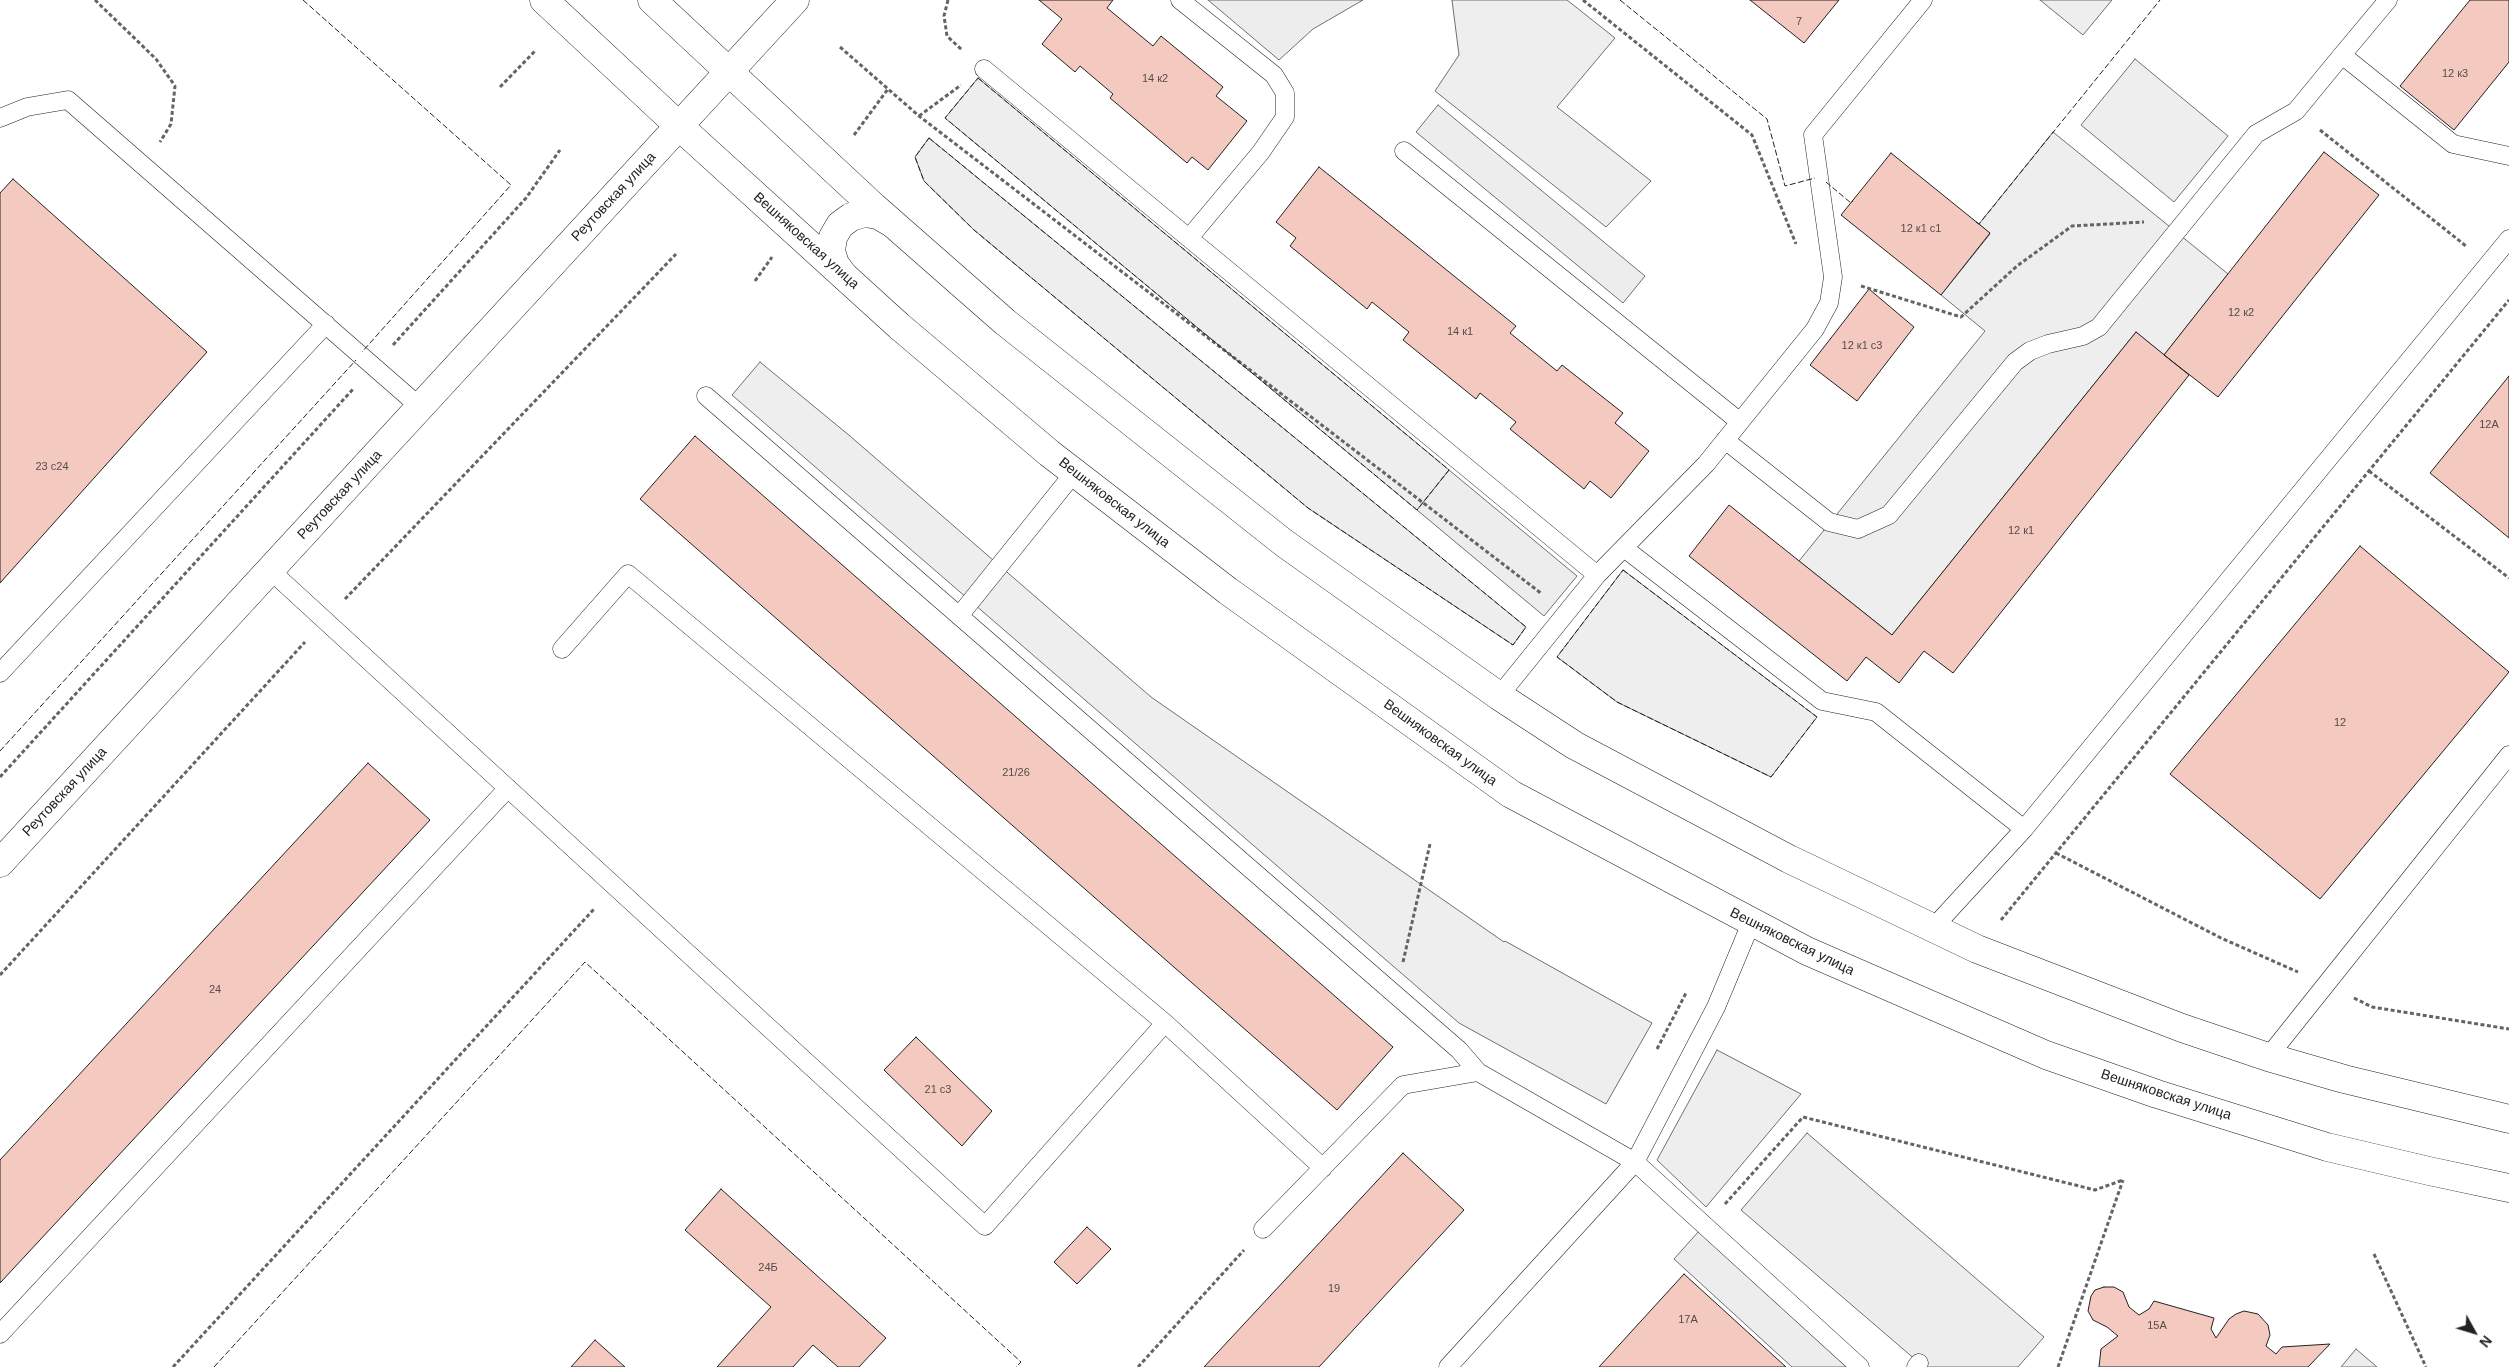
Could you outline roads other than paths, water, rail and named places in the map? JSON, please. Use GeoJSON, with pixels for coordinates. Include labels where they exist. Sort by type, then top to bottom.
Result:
{"type":"FeatureCollection","features":[{"type":"Feature","properties":{"kind":"main road","name":"Вешняковская улица"},"geometry":{"type":"LineString","coordinates":[[544,0],[899,326],[1074,473],[1228,591],[1511,794],[1806,951],[2020,1044],[2102,1075],[2327,1147],[2509,1188]]}},
{"type":"Feature","properties":{"kind":"main road"},"geometry":{"type":"LineString","coordinates":[[652,0],[890,222],[1005,322],[1284,543],[1499,696],[1574,745],[1789,858],[1977,950],[2182,1028],[2268,1057],[2344,1079],[2509,1119]]}},
{"type":"Feature","properties":{"kind":"main road","name":"Реутовская улица"},"geometry":{"type":"LineString","coordinates":[[0,863],[795,0]]}},
{"type":"Feature","properties":{"kind":"main road"},"geometry":{"type":"LineString","coordinates":[[843,275],[835,264],[832,251],[833,237],[840,225],[851,217],[864,213],[878,215],[890,222]]}},
{"type":"Feature","properties":{"kind":"lane"},"geometry":{"type":"LineString","coordinates":[[1180,0],[1274,75],[1285,93],[1285,117],[1261,152],[1189,238]]}},
{"type":"Feature","properties":{"kind":"lane"},"geometry":{"type":"LineString","coordinates":[[1499,696],[1597,575],[1706,464],[1816,328],[1829,303],[1833,277],[1813,135],[1924,0]]}},
{"type":"Feature","properties":{"kind":"lane"},"geometry":{"type":"LineString","coordinates":[[1725,440],[1828,522],[1858,529],[1889,515],[2015,362],[2030,351],[2048,344],[2083,336],[2099,327],[2256,134],[2296,111],[2388,0]]}},
{"type":"Feature","properties":{"kind":"lane"},"geometry":{"type":"LineString","coordinates":[[2342,55],[2453,144],[2509,156]]}},
{"type":"Feature","properties":{"kind":"lane"},"geometry":{"type":"LineString","coordinates":[[984,69],[1597,575]]}},
{"type":"Feature","properties":{"kind":"lane"},"geometry":{"type":"LineString","coordinates":[[0,118],[27,107],[68,100],[420,407]]}},
{"type":"Feature","properties":{"kind":"lane"},"geometry":{"type":"LineString","coordinates":[[1404,151],[1740,422]]}},
{"type":"Feature","properties":{"kind":"lane"},"geometry":{"type":"LineString","coordinates":[[1933,928],[2024,829],[2509,240]]}},
{"type":"Feature","properties":{"kind":"lane"},"geometry":{"type":"LineString","coordinates":[[0,674],[326,324]]}},
{"type":"Feature","properties":{"kind":"lane"},"geometry":{"type":"LineString","coordinates":[[706,396],[1460,1050],[1478,1072],[1635,1162],[1860,1367]]}},
{"type":"Feature","properties":{"kind":"lane"},"geometry":{"type":"LineString","coordinates":[[959,616],[1074,473]]}},
{"type":"Feature","properties":{"kind":"lane"},"geometry":{"type":"LineString","coordinates":[[1624,548],[1822,701],[1876,712],[2024,829]]}},
{"type":"Feature","properties":{"kind":"lane"},"geometry":{"type":"LineString","coordinates":[[270,570],[985,1226],[1165,1023]]}},
{"type":"Feature","properties":{"kind":"lane"},"geometry":{"type":"LineString","coordinates":[[562,650],[628,574],[1165,1023],[1323,1168]]}},
{"type":"Feature","properties":{"kind":"lane"},"geometry":{"type":"LineString","coordinates":[[2268,1057],[2326,984],[2503,775],[2509,755]]}},
{"type":"Feature","properties":{"kind":"lane"},"geometry":{"type":"LineString","coordinates":[[0,1334],[508,788]]}},
{"type":"Feature","properties":{"kind":"lane"},"geometry":{"type":"LineString","coordinates":[[1448,1367],[1635,1162],[1716,1006],[1751,923]]}},
{"type":"Feature","properties":{"kind":"lane"},"geometry":{"type":"LineString","coordinates":[[1263,1229],[1403,1085],[1478,1072]]}}]}
